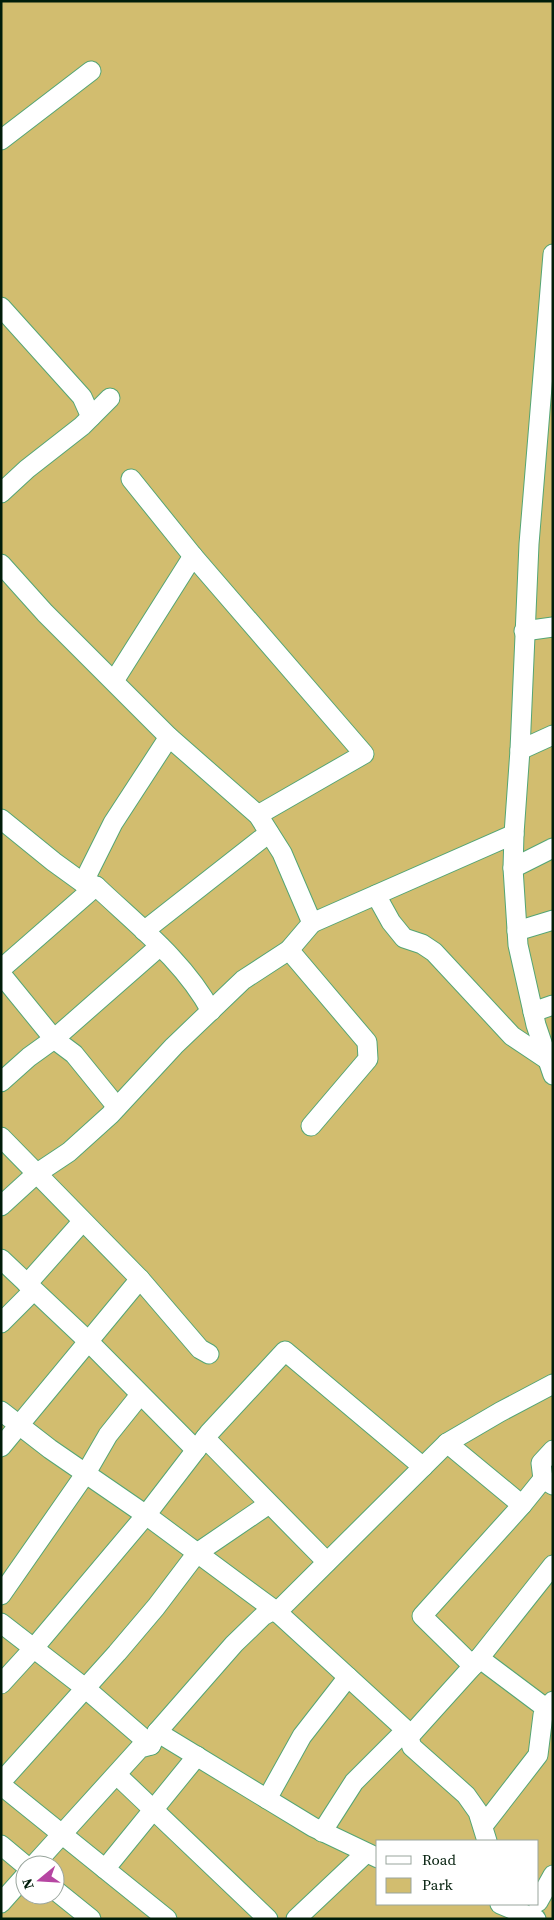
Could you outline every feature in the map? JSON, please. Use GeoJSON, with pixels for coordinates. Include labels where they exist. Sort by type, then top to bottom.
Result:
{"type":"FeatureCollection","features":[{"type":"Feature","properties":{"kind":"street"},"geometry":{"type":"LineString","coordinates":[[1,140],[90,71]]}},
{"type":"Feature","properties":{"kind":"street"},"geometry":{"type":"LineString","coordinates":[[551,1064],[533,1012],[518,945],[513,868],[530,526],[551,312],[553,254]]}},
{"type":"Feature","properties":{"kind":"street"},"geometry":{"type":"LineString","coordinates":[[1,307],[82,397],[91,417]]}},
{"type":"Feature","properties":{"kind":"street"},"geometry":{"type":"LineString","coordinates":[[1,493],[27,469],[91,417],[110,398]]}},
{"type":"Feature","properties":{"kind":"street"},"geometry":{"type":"LineString","coordinates":[[131,480],[364,754],[258,815]]}},
{"type":"Feature","properties":{"kind":"street"},"geometry":{"type":"LineString","coordinates":[[114,681],[194,556]]}},
{"type":"Feature","properties":{"kind":"street"},"geometry":{"type":"LineString","coordinates":[[1,564],[46,613],[169,737],[258,815],[282,853],[312,923]]}},
{"type":"Feature","properties":{"kind":"street"},"geometry":{"type":"LineString","coordinates":[[524,631],[553,627]]}},
{"type":"Feature","properties":{"kind":"street"},"geometry":{"type":"LineString","coordinates":[[520,750],[553,734]]}},
{"type":"Feature","properties":{"kind":"street"},"geometry":{"type":"LineString","coordinates":[[1,969],[90,885],[113,823],[169,737]]}},
{"type":"Feature","properties":{"kind":"street"},"geometry":{"type":"LineString","coordinates":[[1,819],[54,862],[90,885],[144,931],[160,946],[201,993],[211,1011]]}},
{"type":"Feature","properties":{"kind":"street"},"geometry":{"type":"LineString","coordinates":[[144,931],[269,833]]}},
{"type":"Feature","properties":{"kind":"street"},"geometry":{"type":"LineString","coordinates":[[1,1206],[36,1174],[69,1152],[117,1107],[174,1046],[243,980],[289,950],[312,923],[514,834]]}},
{"type":"Feature","properties":{"kind":"street"},"geometry":{"type":"LineString","coordinates":[[513,868],[553,848]]}},
{"type":"Feature","properties":{"kind":"street"},"geometry":{"type":"LineString","coordinates":[[376,894],[391,922],[404,938],[422,944],[434,952],[512,1036],[551,1064]]}},
{"type":"Feature","properties":{"kind":"street"},"geometry":{"type":"LineString","coordinates":[[517,930],[553,920]]}},
{"type":"Feature","properties":{"kind":"street"},"geometry":{"type":"LineString","coordinates":[[1,1082],[29,1057],[54,1039],[160,946]]}},
{"type":"Feature","properties":{"kind":"street"},"geometry":{"type":"LineString","coordinates":[[289,950],[367,1042],[368,1058],[311,1126]]}},
{"type":"Feature","properties":{"kind":"street"},"geometry":{"type":"LineString","coordinates":[[1,974],[54,1039],[74,1054],[117,1107]]}},
{"type":"Feature","properties":{"kind":"street"},"geometry":{"type":"LineString","coordinates":[[533,1012],[553,1005]]}},
{"type":"Feature","properties":{"kind":"street"},"geometry":{"type":"LineString","coordinates":[[1,1137],[82,1222],[140,1279],[200,1349],[209,1354]]}},
{"type":"Feature","properties":{"kind":"street"},"geometry":{"type":"LineString","coordinates":[[1,1323],[82,1222]]}},
{"type":"Feature","properties":{"kind":"street"},"geometry":{"type":"LineString","coordinates":[[1,1259],[88,1341],[140,1395],[201,1444],[270,1504],[327,1562]]}},
{"type":"Feature","properties":{"kind":"street"},"geometry":{"type":"LineString","coordinates":[[1,1447],[140,1279]]}},
{"type":"Feature","properties":{"kind":"street"},"geometry":{"type":"LineString","coordinates":[[1,1684],[146,1515],[201,1444],[285,1351],[423,1467]]}},
{"type":"Feature","properties":{"kind":"street"},"geometry":{"type":"LineString","coordinates":[[43,1855],[140,1748],[154,1738],[234,1644],[263,1616],[277,1612],[447,1444],[500,1412],[553,1384]]}},
{"type":"Feature","properties":{"kind":"street"},"geometry":{"type":"LineString","coordinates":[[1,1595],[86,1473],[108,1435],[140,1395]]}},
{"type":"Feature","properties":{"kind":"street"},"geometry":{"type":"LineString","coordinates":[[1,1411],[18,1426],[146,1515],[277,1612],[407,1734],[412,1747],[466,1795],[478,1812],[485,1834]]}},
{"type":"Feature","properties":{"kind":"street"},"geometry":{"type":"LineString","coordinates":[[447,1444],[522,1505]]}},
{"type":"Feature","properties":{"kind":"street"},"geometry":{"type":"LineString","coordinates":[[485,1834],[538,1755],[543,1715],[551,1706],[476,1662],[422,1616],[522,1505],[548,1482],[542,1463],[553,1450]]}},
{"type":"Feature","properties":{"kind":"street"},"geometry":{"type":"LineString","coordinates":[[167,1919],[1,1784],[156,1607],[197,1553],[270,1504]]}},
{"type":"Feature","properties":{"kind":"street"},"geometry":{"type":"LineString","coordinates":[[322,1832],[354,1782],[407,1734],[476,1662],[553,1565]]}},
{"type":"Feature","properties":{"kind":"street"},"geometry":{"type":"LineString","coordinates":[[1,1623],[33,1649],[154,1738],[197,1756],[322,1832],[372,1856],[296,1919]]}},
{"type":"Feature","properties":{"kind":"street"},"geometry":{"type":"LineString","coordinates":[[267,1799],[302,1736],[348,1677]]}},
{"type":"Feature","properties":{"kind":"street"},"geometry":{"type":"LineString","coordinates":[[105,1869],[197,1756]]}},
{"type":"Feature","properties":{"kind":"street"},"geometry":{"type":"LineString","coordinates":[[117,1775],[268,1919]]}},
{"type":"Feature","properties":{"kind":"street"},"geometry":{"type":"LineString","coordinates":[[1,1845],[15,1857]]}},
{"type":"Feature","properties":{"kind":"street"},"geometry":{"type":"LineString","coordinates":[[539,1902],[553,1876]]}},
{"type":"Feature","properties":{"kind":"street"},"geometry":{"type":"LineString","coordinates":[[1,1903],[15,1887]]}},
{"type":"Feature","properties":{"kind":"street"},"geometry":{"type":"LineString","coordinates":[[65,1898],[91,1919]]}},
{"type":"Feature","properties":{"kind":"street"},"geometry":{"type":"LineString","coordinates":[[506,1905],[535,1910]]}},
{"type":"Feature","properties":{"kind":"green space"},"geometry":{"type":"Polygon","coordinates":[[[1,1],[553,1],[553,1919],[1,1919],[1,1]]]}}]}
